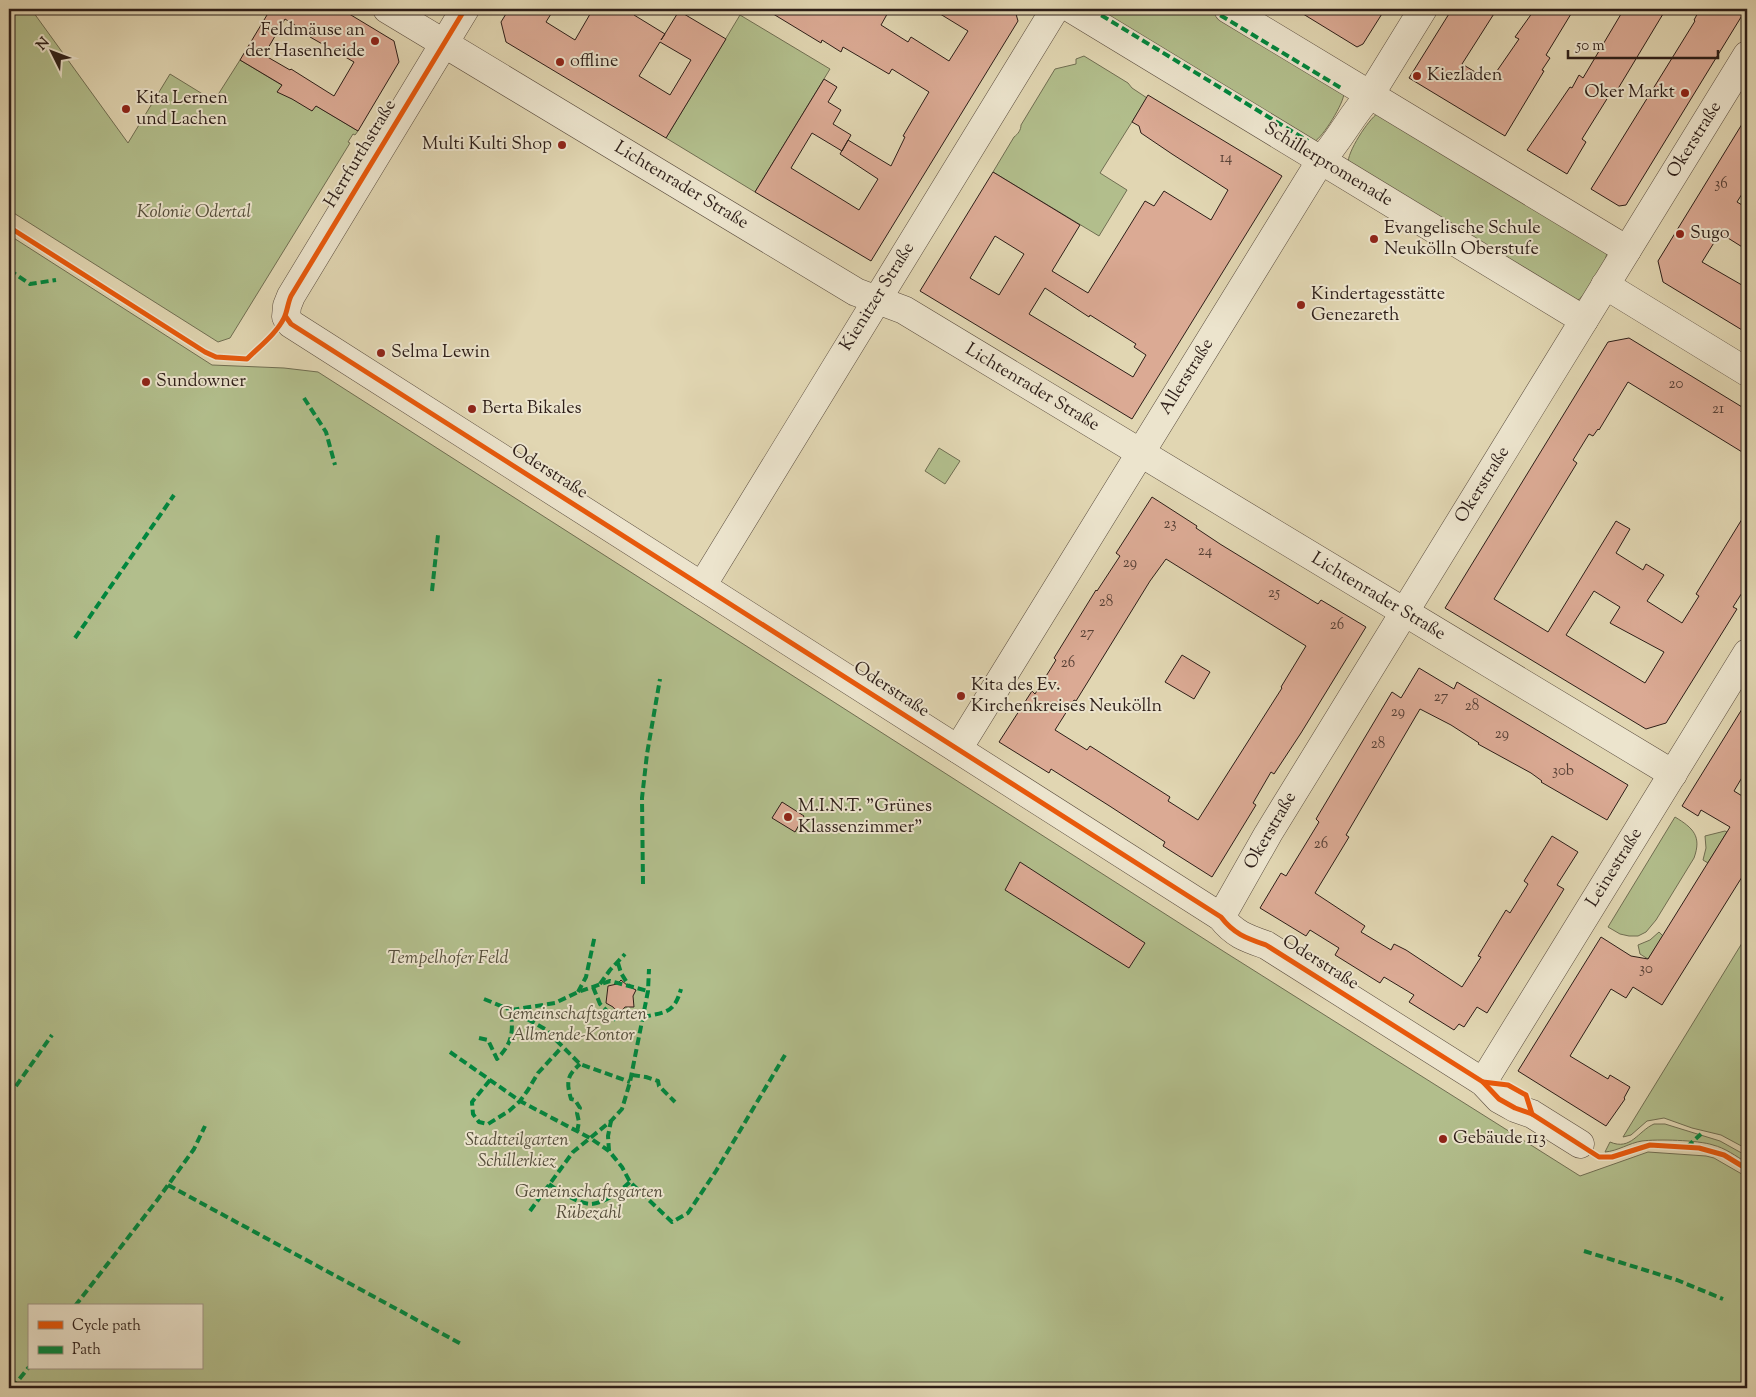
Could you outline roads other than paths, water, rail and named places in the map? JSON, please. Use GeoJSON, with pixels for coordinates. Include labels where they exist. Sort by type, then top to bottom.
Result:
{"type":"FeatureCollection","features":[{"type":"Feature","properties":{"kind":"street","name":"Lichtenrader Straße"},"geometry":{"type":"LineString","coordinates":[[387,9],[856,292],[904,310],[1673,774]]}},
{"type":"Feature","properties":{"kind":"street","name":"Herrfurthstraße"},"geometry":{"type":"LineString","coordinates":[[286,317],[287,306],[291,296],[465,9]]}},
{"type":"Feature","properties":{"kind":"street","name":"Kienitzer Straße"},"geometry":{"type":"LineString","coordinates":[[702,586],[1056,9]]}},
{"type":"Feature","properties":{"kind":"street","name":"Schillerpromenade"},"geometry":{"type":"LineString","coordinates":[[1072,9],[1584,320]]}},
{"type":"Feature","properties":{"kind":"street"},"geometry":{"type":"LineString","coordinates":[[1228,9],[1627,250]]}},
{"type":"Feature","properties":{"kind":"street","name":"Allerstraße"},"geometry":{"type":"LineString","coordinates":[[958,749],[1321,160],[1333,148],[1359,106],[1370,95],[1423,9]]}},
{"type":"Feature","properties":{"kind":"street","name":"Okerstraße"},"geometry":{"type":"LineString","coordinates":[[1221,917],[1273,825],[1747,55]]}},
{"type":"Feature","properties":{"kind":"street"},"geometry":{"type":"LineString","coordinates":[[1605,285],[1747,372]]}},
{"type":"Feature","properties":{"kind":"street","name":"Oderstraße"},"geometry":{"type":"LineString","coordinates":[[286,317],[291,324],[1221,917],[1238,914],[1251,922],[1266,945],[1483,1082],[1500,1099],[1515,1108],[1532,1114],[1580,1144]]}},
{"type":"Feature","properties":{"kind":"street","name":"Leinestraße"},"geometry":{"type":"LineString","coordinates":[[1483,1082],[1747,654]]}},
{"type":"Feature","properties":{"kind":"place","name":"Feldmäuse an der Hasenheide"},"geometry":{"type":"Point","coordinates":[375,41]}},
{"type":"Feature","properties":{"kind":"place","name":"offline"},"geometry":{"type":"Point","coordinates":[560,62]}},
{"type":"Feature","properties":{"kind":"place","name":"Kiezladen"},"geometry":{"type":"Point","coordinates":[1417,76]}},
{"type":"Feature","properties":{"kind":"place","name":"Oker Markt"},"geometry":{"type":"Point","coordinates":[1685,93]}},
{"type":"Feature","properties":{"kind":"place","name":"Kita Lernen und Lachen"},"geometry":{"type":"Point","coordinates":[126,109]}},
{"type":"Feature","properties":{"kind":"place","name":"Multi Kulti Shop"},"geometry":{"type":"Point","coordinates":[562,145]}},
{"type":"Feature","properties":{"kind":"place","name":"Sugo"},"geometry":{"type":"Point","coordinates":[1680,234]}},
{"type":"Feature","properties":{"kind":"place","name":"Evangelische Schule Neukölln Oberstufe"},"geometry":{"type":"Point","coordinates":[1374,239]}},
{"type":"Feature","properties":{"kind":"place","name":"Kindertagesstätte Genezareth"},"geometry":{"type":"Point","coordinates":[1301,305]}},
{"type":"Feature","properties":{"kind":"place","name":"Selma Lewin"},"geometry":{"type":"Point","coordinates":[381,353]}},
{"type":"Feature","properties":{"kind":"place","name":"Sundowner"},"geometry":{"type":"Point","coordinates":[146,382]}},
{"type":"Feature","properties":{"kind":"place","name":"Berta Bikales"},"geometry":{"type":"Point","coordinates":[472,409]}},
{"type":"Feature","properties":{"kind":"place","name":"Kita des Ev. Kirchenkreises Neukölln"},"geometry":{"type":"Point","coordinates":[961,696]}},
{"type":"Feature","properties":{"kind":"place","name":"M.I.N.T. \"Grünes Klassenzimmer\""},"geometry":{"type":"Point","coordinates":[788,817]}},
{"type":"Feature","properties":{"kind":"place","name":"Gebäude 113"},"geometry":{"type":"Point","coordinates":[1443,1139]}},
{"type":"Feature","properties":{"kind":"park label","name":"Kolonie Odertal"},"geometry":{"type":"Point","coordinates":[194,213]}},
{"type":"Feature","properties":{"kind":"park label","name":"Tempelhofer Feld"},"geometry":{"type":"Point","coordinates":[448,959]}},
{"type":"Feature","properties":{"kind":"park label","name":"Gemeinschaftsgarten Allmende-Kontor"},"geometry":{"type":"Point","coordinates":[573,1025]}},
{"type":"Feature","properties":{"kind":"park label","name":"Stadtteilgarten Schillerkiez"},"geometry":{"type":"Point","coordinates":[517,1151]}},
{"type":"Feature","properties":{"kind":"park label","name":"Gemeinschaftsgarten Rübezahl"},"geometry":{"type":"Point","coordinates":[589,1203]}}]}
